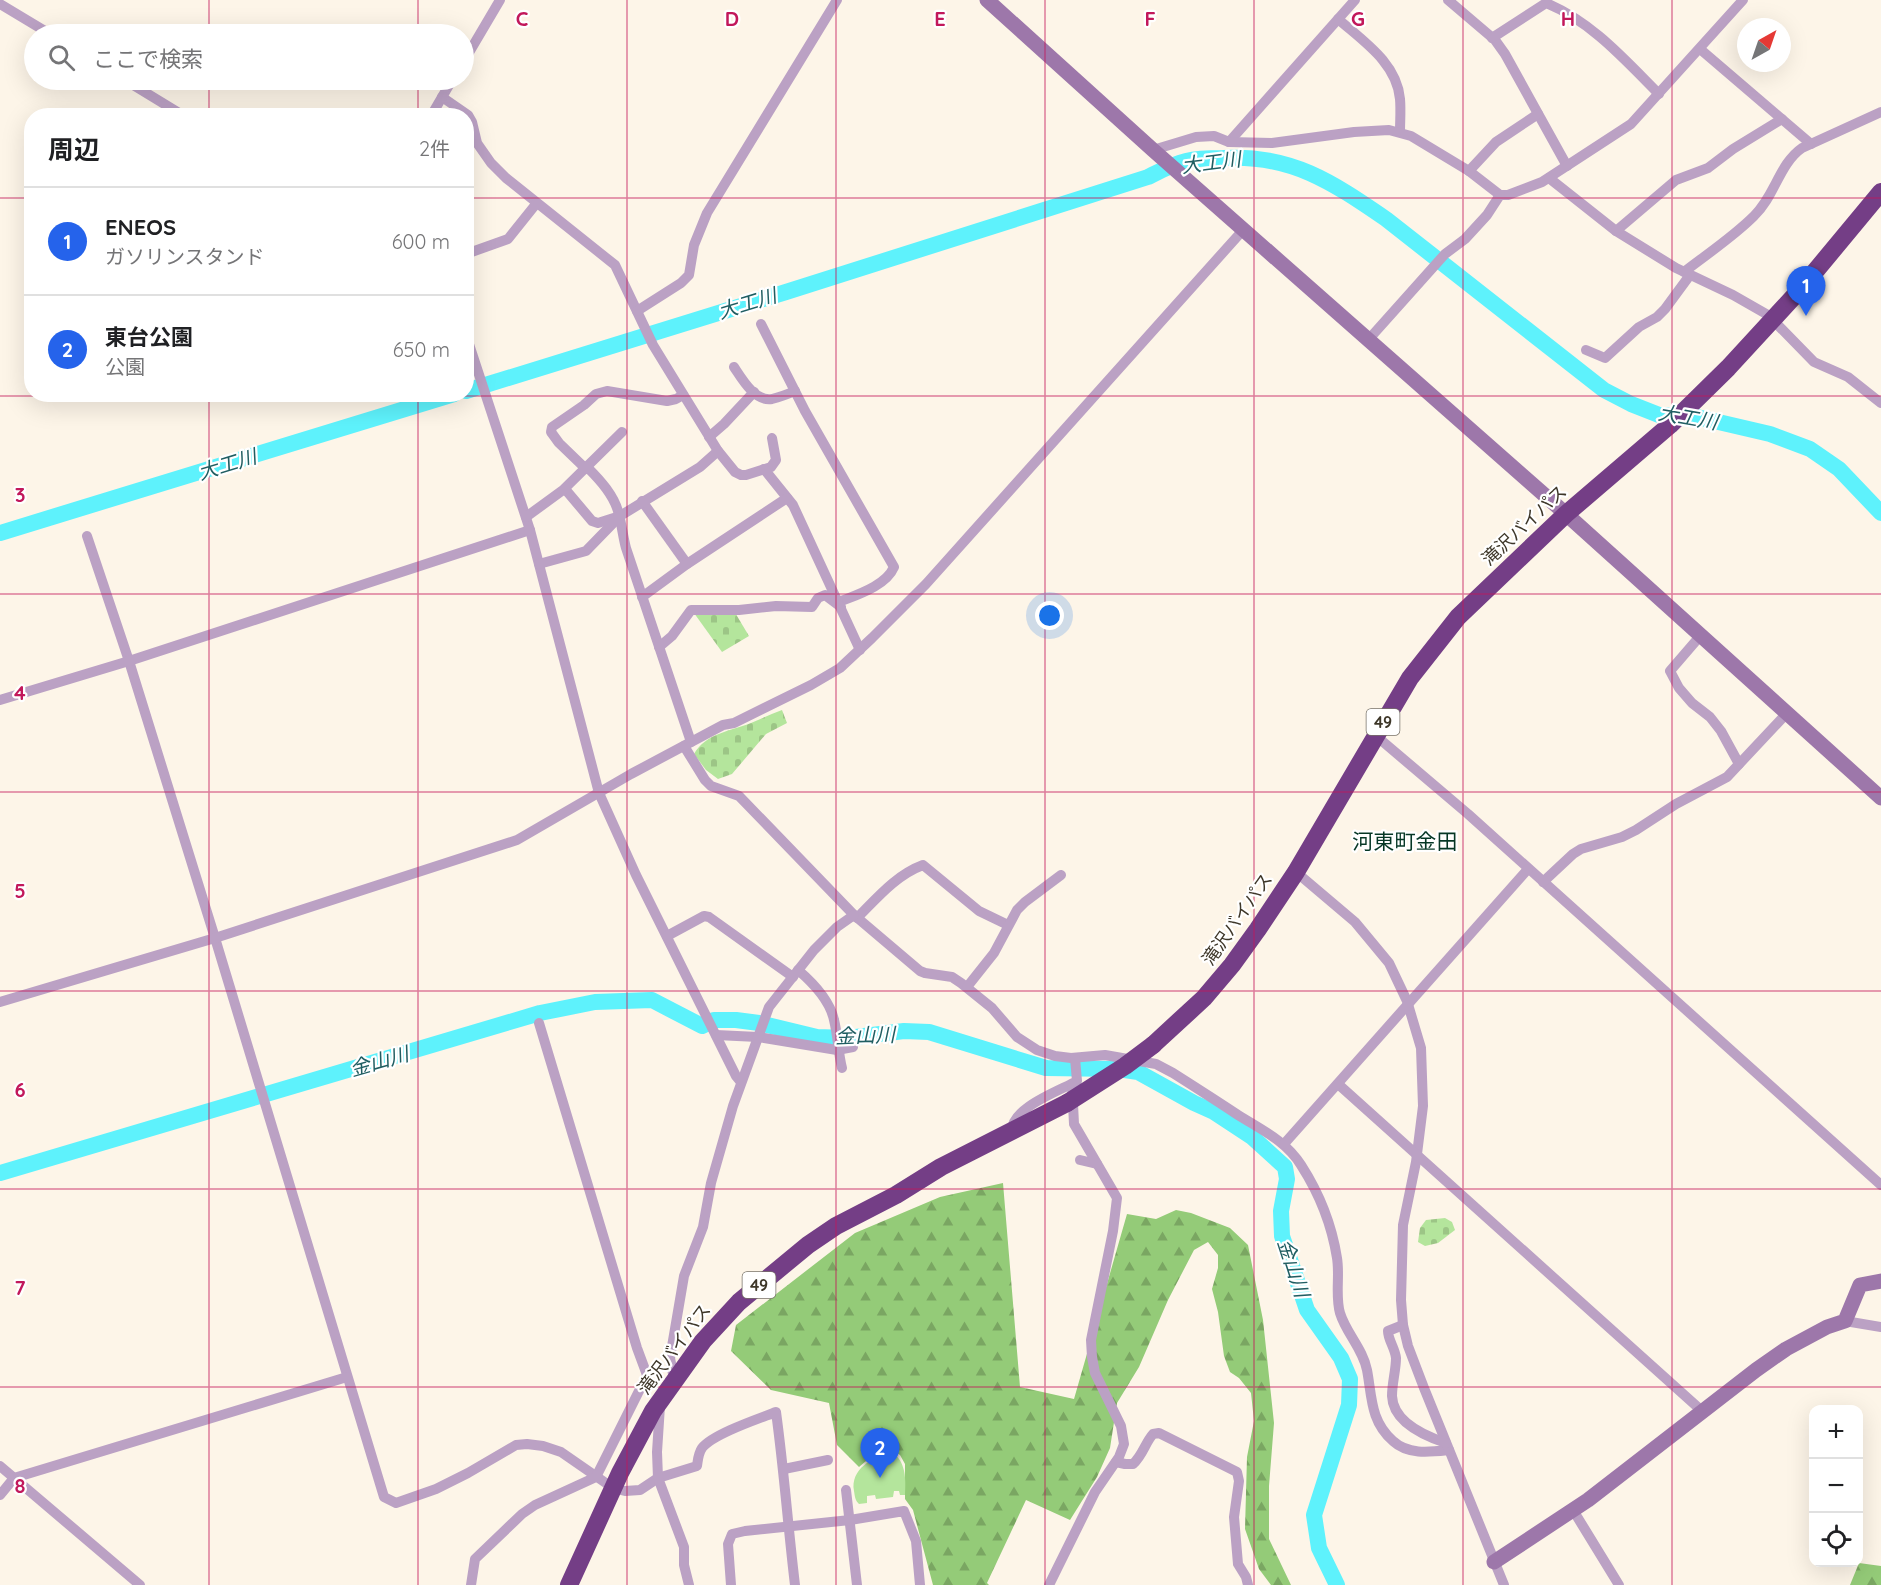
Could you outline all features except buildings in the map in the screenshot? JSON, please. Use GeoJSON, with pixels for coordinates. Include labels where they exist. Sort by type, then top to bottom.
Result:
{"type":"FeatureCollection","features":[{"type":"Feature","properties":{"kind":"highway","name":"滝沢バイパス"},"geometry":{"type":"LineString","coordinates":[[568,1585],[632,1449],[674,1379],[721,1320],[758,1285],[836,1226],[896,1195],[941,1167],[1067,1103],[1125,1066],[1184,1018],[1221,979],[1258,929],[1296,872],[1410,678],[1458,618],[1566,514],[1657,436],[1748,349],[1881,192]]}},
{"type":"Feature","properties":{"kind":"street"},"geometry":{"type":"LineString","coordinates":[[474,44],[500,0]]}},
{"type":"Feature","properties":{"kind":"street"},"geometry":{"type":"LineString","coordinates":[[637,311],[681,283],[689,274],[694,245],[707,213],[837,0]]}},
{"type":"Feature","properties":{"kind":"street"},"geometry":{"type":"LineString","coordinates":[[987,0],[1153,150],[1566,514],[1881,798]]}},
{"type":"Feature","properties":{"kind":"street"},"geometry":{"type":"LineString","coordinates":[[1229,142],[1355,0]]}},
{"type":"Feature","properties":{"kind":"street"},"geometry":{"type":"LineString","coordinates":[[1448,0],[1492,38],[1505,54],[1567,166]]}},
{"type":"Feature","properties":{"kind":"street"},"geometry":{"type":"LineString","coordinates":[[1153,150],[1197,137],[1214,136],[1229,142],[1272,143],[1354,132],[1400,132],[1411,136],[1469,171],[1500,195],[1508,195],[1549,178],[1624,129],[1743,0]]}},
{"type":"Feature","properties":{"kind":"street"},"geometry":{"type":"LineString","coordinates":[[1492,38],[1546,3],[1581,20],[1608,42],[1659,93]]}},
{"type":"Feature","properties":{"kind":"street"},"geometry":{"type":"LineString","coordinates":[[0,4],[33,24]]}},
{"type":"Feature","properties":{"kind":"street"},"geometry":{"type":"LineString","coordinates":[[1338,19],[1390,68],[1400,98],[1400,132]]}},
{"type":"Feature","properties":{"kind":"street"},"geometry":{"type":"LineString","coordinates":[[1700,49],[1811,144]]}},
{"type":"Feature","properties":{"kind":"street"},"geometry":{"type":"LineString","coordinates":[[141,90],[171,108]]}},
{"type":"Feature","properties":{"kind":"street"},"geometry":{"type":"LineString","coordinates":[[436,108],[446,90]]}},
{"type":"Feature","properties":{"kind":"street"},"geometry":{"type":"LineString","coordinates":[[442,97],[458,108]]}},
{"type":"Feature","properties":{"kind":"street"},"geometry":{"type":"LineString","coordinates":[[1586,350],[1605,358],[1639,327],[1658,317],[1687,273],[1755,216],[1770,196],[1791,155],[1881,112]]}},
{"type":"Feature","properties":{"kind":"street"},"geometry":{"type":"LineString","coordinates":[[1469,171],[1496,142],[1538,114]]}},
{"type":"Feature","properties":{"kind":"street"},"geometry":{"type":"LineString","coordinates":[[1616,231],[1676,180],[1708,168],[1733,149],[1782,119]]}},
{"type":"Feature","properties":{"kind":"street"},"geometry":{"type":"LineString","coordinates":[[474,130],[482,152],[506,178],[615,265],[653,345],[718,452],[741,475],[771,467],[776,460],[772,438]]}},
{"type":"Feature","properties":{"kind":"street"},"geometry":{"type":"LineString","coordinates":[[1549,178],[1616,231],[1687,273],[1768,315],[1814,362],[1848,377],[1881,403]]}},
{"type":"Feature","properties":{"kind":"street"},"geometry":{"type":"LineString","coordinates":[[1369,339],[1445,254],[1465,239],[1487,215],[1500,195]]}},
{"type":"Feature","properties":{"kind":"street"},"geometry":{"type":"LineString","coordinates":[[474,251],[508,239],[536,204]]}},
{"type":"Feature","properties":{"kind":"street"},"geometry":{"type":"LineString","coordinates":[[0,1002],[215,938],[517,840],[688,744],[811,685],[840,668],[926,584],[1244,228]]}},
{"type":"Feature","properties":{"kind":"street"},"geometry":{"type":"LineString","coordinates":[[761,324],[795,391],[894,567],[889,576],[882,581],[840,604]]}},
{"type":"Feature","properties":{"kind":"street"},"geometry":{"type":"LineString","coordinates":[[474,359],[526,516],[598,793],[736,1076],[741,1082]]}},
{"type":"Feature","properties":{"kind":"street"},"geometry":{"type":"LineString","coordinates":[[734,367],[746,385],[763,399],[771,399],[795,391]]}},
{"type":"Feature","properties":{"kind":"street"},"geometry":{"type":"LineString","coordinates":[[683,395],[667,401],[607,391],[596,394],[585,405],[552,428],[551,432],[559,443],[600,480],[620,516],[626,548],[688,744],[705,780],[720,790],[739,796],[855,917],[920,971],[952,977],[967,987],[992,1008],[1017,1037],[1027,1044],[1055,1056],[1075,1058],[1105,1055],[1156,1064],[1284,1144],[1303,1167],[1326,1216],[1337,1257],[1339,1309],[1367,1369],[1371,1402],[1384,1432],[1402,1448],[1416,1452],[1448,1447]]}},
{"type":"Feature","properties":{"kind":"street"},"geometry":{"type":"LineString","coordinates":[[709,437],[754,392]]}},
{"type":"Feature","properties":{"kind":"street"},"geometry":{"type":"LineString","coordinates":[[526,516],[565,489],[622,432]]}},
{"type":"Feature","properties":{"kind":"street"},"geometry":{"type":"LineString","coordinates":[[539,564],[586,551],[620,516],[700,467],[718,452]]}},
{"type":"Feature","properties":{"kind":"street"},"geometry":{"type":"LineString","coordinates":[[764,469],[794,505],[860,650]]}},
{"type":"Feature","properties":{"kind":"street"},"geometry":{"type":"LineString","coordinates":[[565,489],[592,521],[598,523],[620,516]]}},
{"type":"Feature","properties":{"kind":"street"},"geometry":{"type":"LineString","coordinates":[[642,597],[687,564],[787,498]]}},
{"type":"Feature","properties":{"kind":"street"},"geometry":{"type":"LineString","coordinates":[[642,501],[687,564]]}},
{"type":"Feature","properties":{"kind":"street"},"geometry":{"type":"LineString","coordinates":[[0,700],[129,661],[530,530]]}},
{"type":"Feature","properties":{"kind":"street"},"geometry":{"type":"LineString","coordinates":[[87,536],[129,661],[215,938],[384,1497],[396,1503],[436,1489],[516,1445],[527,1444],[561,1452],[613,1488],[625,1491],[640,1490],[658,1478],[697,1466],[701,1450],[707,1443],[776,1412],[795,1585]]}},
{"type":"Feature","properties":{"kind":"street"},"geometry":{"type":"LineString","coordinates":[[659,647],[672,636],[691,610],[739,610],[776,606],[812,607],[818,598],[825,595],[840,604]]}},
{"type":"Feature","properties":{"kind":"street"},"geometry":{"type":"LineString","coordinates":[[1701,635],[1670,671],[1679,688],[1692,703],[1710,717],[1721,731],[1739,764]]}},
{"type":"Feature","properties":{"kind":"street"},"geometry":{"type":"LineString","coordinates":[[1543,882],[1581,849],[1622,837],[1676,804],[1718,783],[1787,713]]}},
{"type":"Feature","properties":{"kind":"street"},"geometry":{"type":"LineString","coordinates":[[1375,735],[1881,1185]]}},
{"type":"Feature","properties":{"kind":"street"},"geometry":{"type":"LineString","coordinates":[[674,1379],[670,1358],[684,1276],[703,1227],[711,1183],[741,1082],[769,1007],[826,936],[855,917],[893,882],[923,865],[979,911],[1008,925]]}},
{"type":"Feature","properties":{"kind":"street"},"geometry":{"type":"LineString","coordinates":[[1284,1144],[1528,869]]}},
{"type":"Feature","properties":{"kind":"street"},"geometry":{"type":"LineString","coordinates":[[1296,872],[1354,922],[1389,963],[1408,1005],[1421,1048],[1423,1106],[1417,1154],[1403,1225],[1401,1300],[1403,1325],[1412,1356],[1504,1585]]}},
{"type":"Feature","properties":{"kind":"street"},"geometry":{"type":"LineString","coordinates":[[967,987],[994,953],[1008,925],[1025,902],[1061,875]]}},
{"type":"Feature","properties":{"kind":"street"},"geometry":{"type":"LineString","coordinates":[[667,936],[704,916],[709,917],[815,987],[834,1016],[837,1050],[842,1068]]}},
{"type":"Feature","properties":{"kind":"street"},"geometry":{"type":"LineString","coordinates":[[471,1585],[475,1559],[522,1514],[535,1505],[596,1477],[647,1375],[539,1023]]}},
{"type":"Feature","properties":{"kind":"street"},"geometry":{"type":"LineString","coordinates":[[716,1035],[758,1037],[837,1050],[853,1047]]}},
{"type":"Feature","properties":{"kind":"street"},"geometry":{"type":"LineString","coordinates":[[1012,1132],[1011,1126],[1024,1108],[1077,1081],[1075,1058]]}},
{"type":"Feature","properties":{"kind":"street"},"geometry":{"type":"LineString","coordinates":[[1338,1083],[1702,1411]]}},
{"type":"Feature","properties":{"kind":"street"},"geometry":{"type":"LineString","coordinates":[[1049,1585],[1095,1492],[1123,1449],[1124,1432],[1101,1388],[1092,1357],[1091,1340],[1117,1209],[1115,1192],[1074,1124],[1072,1084]]}},
{"type":"Feature","properties":{"kind":"street"},"geometry":{"type":"LineString","coordinates":[[1080,1160],[1098,1164]]}},
{"type":"Feature","properties":{"kind":"street"},"geometry":{"type":"LineString","coordinates":[[1845,1321],[1860,1285],[1881,1281]]}},
{"type":"Feature","properties":{"kind":"street"},"geometry":{"type":"LineString","coordinates":[[1494,1562],[1573,1510],[1756,1370],[1786,1350],[1827,1327],[1845,1321],[1881,1327]]}},
{"type":"Feature","properties":{"kind":"street"},"geometry":{"type":"LineString","coordinates":[[1403,1325],[1388,1331],[1396,1354],[1392,1397],[1395,1406],[1410,1425],[1448,1447]]}},
{"type":"Feature","properties":{"kind":"street"},"geometry":{"type":"LineString","coordinates":[[0,1495],[14,1478],[347,1377]]}},
{"type":"Feature","properties":{"kind":"street"},"geometry":{"type":"LineString","coordinates":[[661,1400],[657,1452],[658,1478],[684,1547],[684,1565],[688,1585]]}},
{"type":"Feature","properties":{"kind":"street"},"geometry":{"type":"LineString","coordinates":[[1116,1462],[1134,1464],[1144,1451],[1150,1437],[1159,1433],[1237,1472],[1239,1481],[1234,1517],[1238,1564],[1248,1585]]}},
{"type":"Feature","properties":{"kind":"street"},"geometry":{"type":"LineString","coordinates":[[784,1469],[828,1460]]}},
{"type":"Feature","properties":{"kind":"street"},"geometry":{"type":"LineString","coordinates":[[0,1466],[141,1585]]}},
{"type":"Feature","properties":{"kind":"street"},"geometry":{"type":"LineString","coordinates":[[846,1490],[857,1585]]}},
{"type":"Feature","properties":{"kind":"street"},"geometry":{"type":"LineString","coordinates":[[1573,1510],[1618,1585]]}},
{"type":"Feature","properties":{"kind":"street"},"geometry":{"type":"LineString","coordinates":[[731,1585],[728,1544],[732,1534],[904,1511],[916,1541],[920,1585]]}},
{"type":"Feature","properties":{"kind":"green space"},"geometry":{"type":"Polygon","coordinates":[[[734,611],[749,636],[722,652],[694,613],[734,611]]]}},
{"type":"Feature","properties":{"kind":"green space"},"geometry":{"type":"Polygon","coordinates":[[[782,710],[787,723],[766,734],[732,774],[718,779],[706,770],[694,754],[705,741],[712,737],[782,710]]]}},
{"type":"Feature","properties":{"kind":"green space"},"geometry":{"type":"Polygon","coordinates":[[[1003,1183],[1020,1387],[1074,1399],[1127,1214],[1156,1219],[1176,1210],[1191,1213],[1230,1228],[1248,1245],[1263,1320],[1274,1423],[1269,1486],[1269,1539],[1291,1585],[1271,1585],[1259,1569],[1245,1529],[1247,1457],[1254,1421],[1251,1393],[1239,1378],[1230,1372],[1224,1356],[1218,1312],[1212,1289],[1218,1268],[1218,1255],[1208,1242],[1194,1250],[1168,1300],[1139,1367],[1117,1403],[1110,1448],[1097,1477],[1070,1520],[1026,1500],[987,1583],[989,1585],[933,1585],[913,1510],[905,1499],[905,1464],[900,1455],[891,1449],[873,1455],[859,1467],[837,1445],[829,1403],[771,1390],[731,1351],[736,1325],[855,1233],[940,1197],[1003,1183]]]}},
{"type":"Feature","properties":{"kind":"green space"},"geometry":{"type":"Polygon","coordinates":[[[1445,1218],[1452,1222],[1455,1230],[1438,1243],[1425,1246],[1418,1242],[1420,1228],[1426,1220],[1445,1218]]]}},
{"type":"Feature","properties":{"kind":"green space"},"geometry":{"type":"Polygon","coordinates":[[[891,1452],[896,1455],[902,1465],[905,1476],[905,1495],[894,1491],[893,1497],[876,1499],[875,1495],[867,1496],[867,1503],[859,1504],[855,1497],[854,1483],[859,1470],[877,1457],[891,1452]]]}},
{"type":"Feature","properties":{"kind":"green space"},"geometry":{"type":"Polygon","coordinates":[[[1863,1564],[1881,1566],[1881,1585],[1850,1585],[1857,1567],[1863,1567],[1863,1564]]]}},
{"type":"Feature","properties":{"kind":"waterway","name":"大工川"},"geometry":{"type":"LineString","coordinates":[[474,389],[1148,177],[1181,162],[1204,158],[1247,158],[1290,166],[1310,173],[1347,193],[1386,219],[1604,390],[1659,415],[1697,417],[1770,434],[1810,449],[1839,469],[1881,513]]}},
{"type":"Feature","properties":{"kind":"waterway","name":"大工川"},"geometry":{"type":"LineString","coordinates":[[0,533],[428,402]]}},
{"type":"Feature","properties":{"kind":"waterway","name":"金山川"},"geometry":{"type":"LineString","coordinates":[[0,1173],[540,1013],[595,1002],[652,1000],[702,1026],[714,1020],[736,1020],[817,1037],[848,1038],[904,1031],[929,1032],[1046,1068],[1118,1069],[1138,1072],[1214,1112],[1252,1137],[1285,1167],[1287,1179],[1281,1211],[1282,1236],[1307,1310],[1341,1358],[1350,1379],[1349,1405],[1314,1515],[1319,1548],[1337,1585]]}},
{"type":"Feature","properties":{"kind":"place","name":"ENEOS"},"geometry":{"type":"Point","coordinates":[1806,316]}},
{"type":"Feature","properties":{"kind":"place","name":"東台公園"},"geometry":{"type":"Point","coordinates":[880,1478]}},
{"type":"Feature","properties":{"kind":"district","name":"河東町金田"},"geometry":{"type":"Point","coordinates":[1405,841]}}]}
